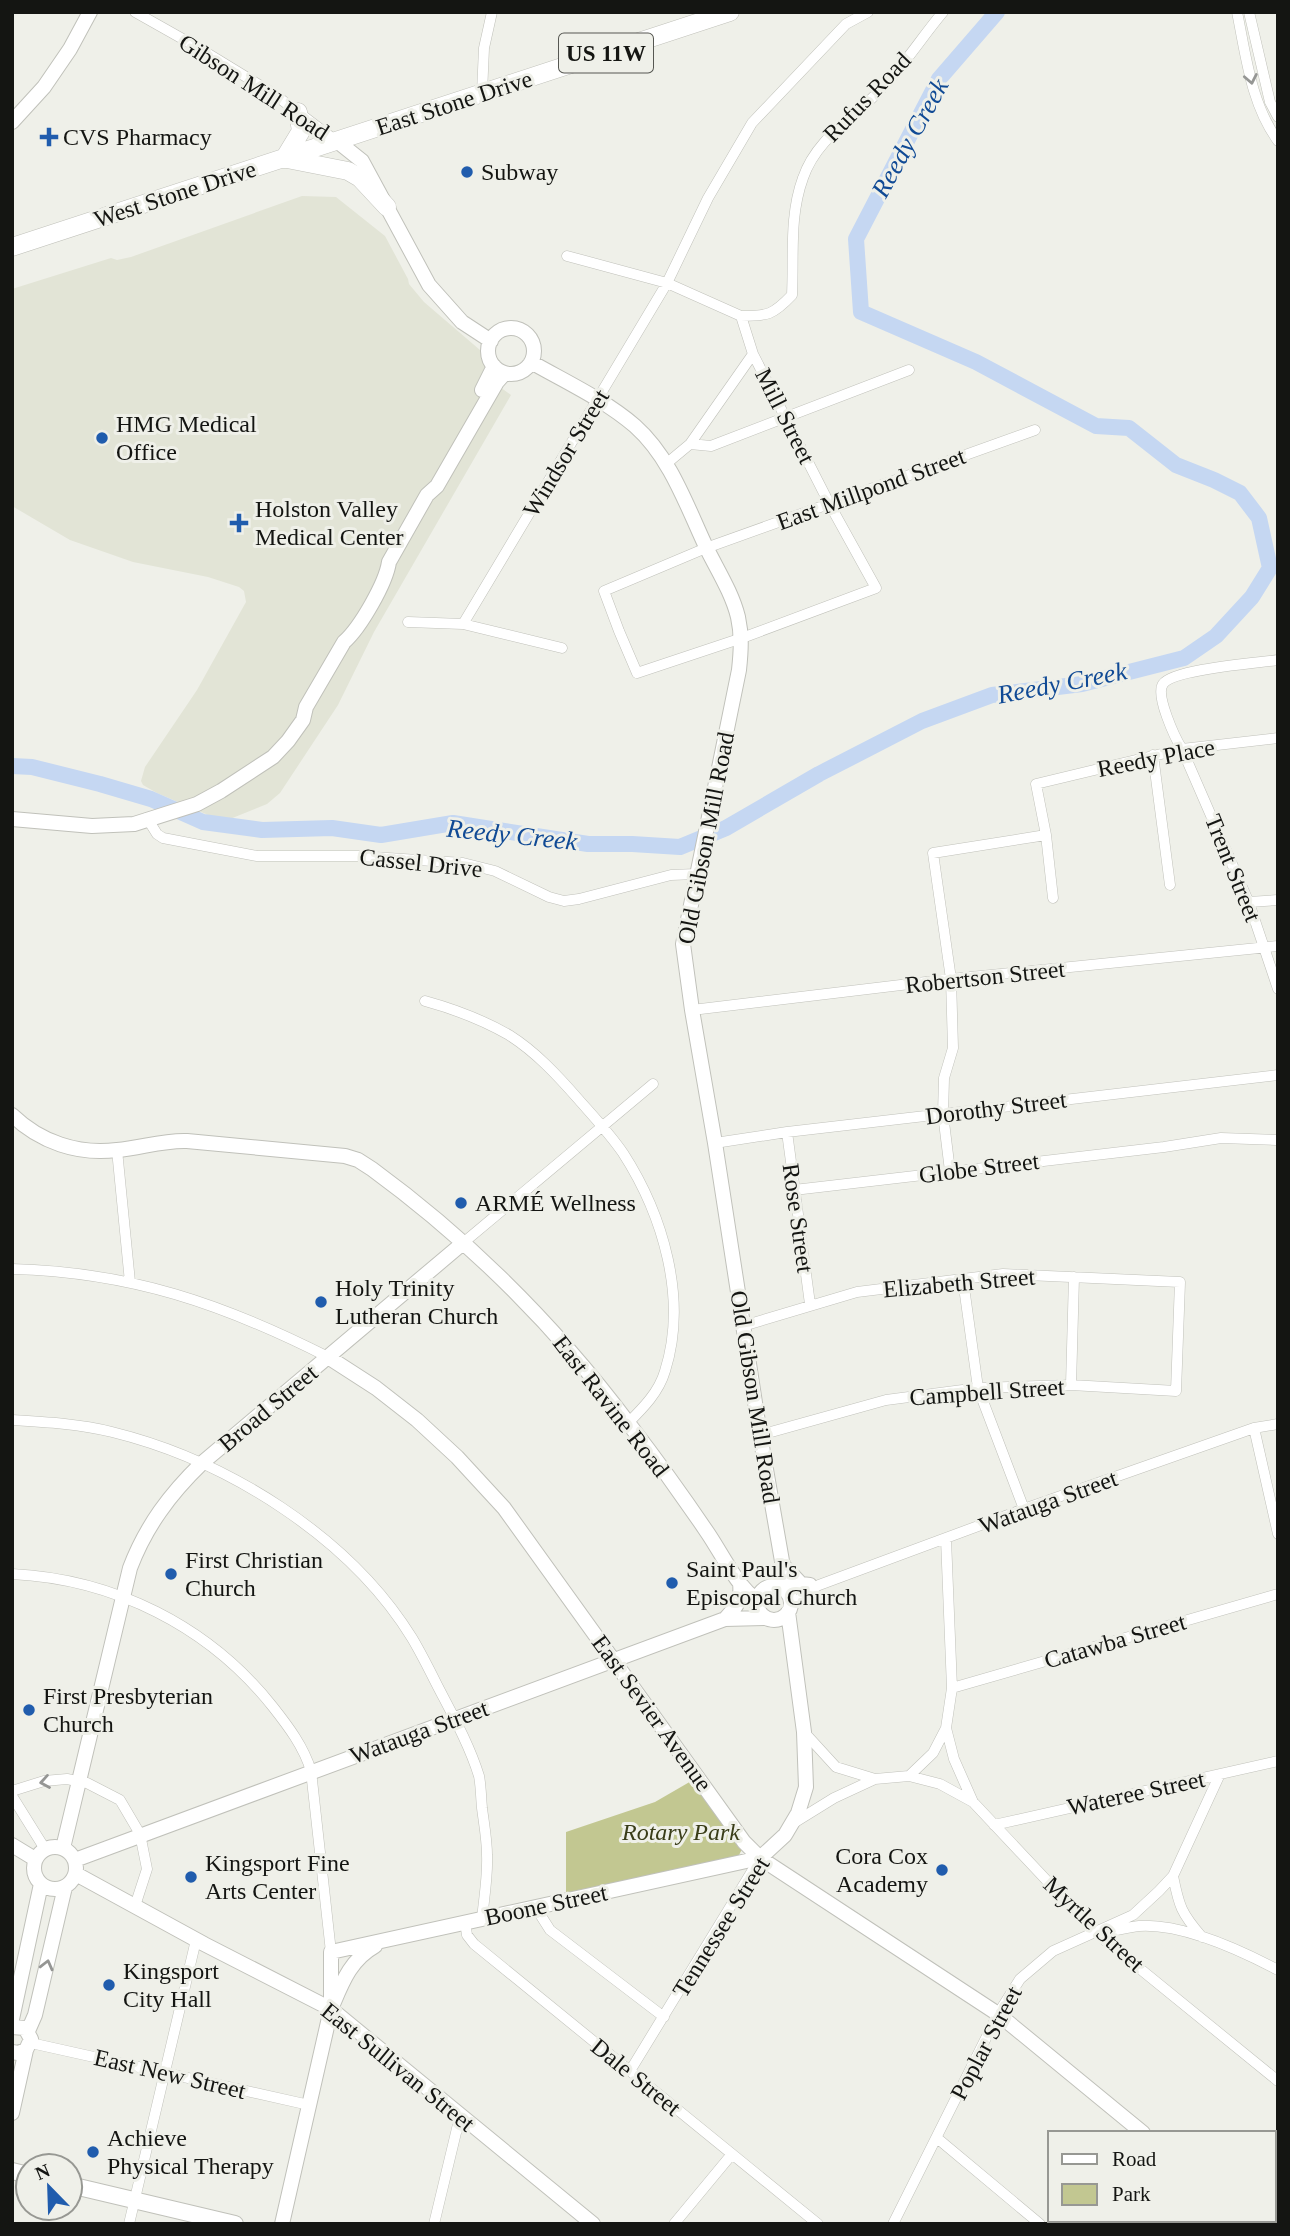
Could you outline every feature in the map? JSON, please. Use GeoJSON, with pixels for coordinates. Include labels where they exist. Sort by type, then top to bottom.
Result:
{"type":"FeatureCollection","features":[{"type":"Feature","properties":{"kind":"highway","name":"East Stone Drive"},"geometry":{"type":"LineString","coordinates":[[337,141],[730,12]]}},
{"type":"Feature","properties":{"kind":"highway"},"geometry":{"type":"LineString","coordinates":[[298,113],[301,131],[284,159],[348,171],[360,178],[387,207]]}},
{"type":"Feature","properties":{"kind":"highway","name":"West Stone Drive"},"geometry":{"type":"LineString","coordinates":[[12,247],[337,141]]}},
{"type":"Feature","properties":{"kind":"main road"},"geometry":{"type":"LineString","coordinates":[[84,2188],[235,2224]]}},
{"type":"Feature","properties":{"kind":"street"},"geometry":{"type":"LineString","coordinates":[[12,122],[44,87],[70,49],[90,12]]}},
{"type":"Feature","properties":{"kind":"street","name":"Gibson Mill Road"},"geometry":{"type":"LineString","coordinates":[[135,12],[274,94],[337,141]]}},
{"type":"Feature","properties":{"kind":"street"},"geometry":{"type":"LineString","coordinates":[[482,93],[484,48],[492,12]]}},
{"type":"Feature","properties":{"kind":"street","name":"Windsor Street"},"geometry":{"type":"LineString","coordinates":[[463,624],[667,283],[708,198],[752,123],[846,24],[868,12]]}},
{"type":"Feature","properties":{"kind":"street","name":"Rufus Road"},"geometry":{"type":"LineString","coordinates":[[741,316],[764,316],[779,308],[792,295],[793,224],[802,178],[817,148],[881,90],[907,61],[943,12]]}},
{"type":"Feature","properties":{"kind":"street"},"geometry":{"type":"LineString","coordinates":[[1237,12],[1253,91],[1267,126],[1278,141]]}},
{"type":"Feature","properties":{"kind":"street"},"geometry":{"type":"LineString","coordinates":[[1249,12],[1270,102],[1278,117]]}},
{"type":"Feature","properties":{"kind":"street"},"geometry":{"type":"LineString","coordinates":[[337,141],[362,161],[429,285],[462,322],[491,341]]}},
{"type":"Feature","properties":{"kind":"street"},"geometry":{"type":"LineString","coordinates":[[567,256],[667,283],[741,316],[753,354],[690,444],[666,464]]}},
{"type":"Feature","properties":{"kind":"street"},"geometry":{"type":"LineString","coordinates":[[501,331],[522,331],[528,335],[534,348],[531,362],[521,372],[500,370],[488,354],[491,341],[501,331]]}},
{"type":"Feature","properties":{"kind":"street","name":"Mill Street"},"geometry":{"type":"LineString","coordinates":[[742,638],[876,588],[753,354]]}},
{"type":"Feature","properties":{"kind":"street","name":"Old Gibson Mill Road"},"geometry":{"type":"LineString","coordinates":[[531,362],[598,401],[636,427],[652,444],[666,464],[729,591],[742,638],[739,670],[683,944],[760,1436],[782,1561],[789,1583],[771,1593]]}},
{"type":"Feature","properties":{"kind":"street"},"geometry":{"type":"LineString","coordinates":[[12,819],[105,826],[134,824],[197,804],[221,791],[257,765],[295,716],[306,707],[344,642],[345,629],[379,569],[389,562],[427,495],[430,482],[500,370]]}},
{"type":"Feature","properties":{"kind":"street"},"geometry":{"type":"LineString","coordinates":[[690,444],[710,446],[909,370]]}},
{"type":"Feature","properties":{"kind":"street","name":"East Millpond Street"},"geometry":{"type":"LineString","coordinates":[[742,638],[637,673],[604,591],[706,548],[1035,430]]}},
{"type":"Feature","properties":{"kind":"street"},"geometry":{"type":"LineString","coordinates":[[408,622],[463,624],[562,648]]}},
{"type":"Feature","properties":{"kind":"street","name":"Trent Street"},"geometry":{"type":"LineString","coordinates":[[1278,660],[1174,676],[1165,681],[1160,691],[1177,740],[1249,902],[1278,989]]}},
{"type":"Feature","properties":{"kind":"street","name":"Reedy Place"},"geometry":{"type":"LineString","coordinates":[[1046,835],[1036,784],[1182,749],[1278,738]]}},
{"type":"Feature","properties":{"kind":"street"},"geometry":{"type":"LineString","coordinates":[[1153,755],[1170,885]]}},
{"type":"Feature","properties":{"kind":"street"},"geometry":{"type":"LineString","coordinates":[[12,810],[90,817],[151,818]]}},
{"type":"Feature","properties":{"kind":"street","name":"Cassel Drive"},"geometry":{"type":"LineString","coordinates":[[151,818],[163,838],[249,855],[373,856],[463,863],[495,871],[564,901],[697,867]]}},
{"type":"Feature","properties":{"kind":"street"},"geometry":{"type":"LineString","coordinates":[[950,1171],[943,1114],[944,1078],[953,1048],[951,979],[933,853],[1046,835],[1053,898]]}},
{"type":"Feature","properties":{"kind":"street"},"geometry":{"type":"LineString","coordinates":[[1249,902],[1278,900]]}},
{"type":"Feature","properties":{"kind":"street","name":"Robertson Street"},"geometry":{"type":"LineString","coordinates":[[692,1010],[951,979],[1278,946]]}},
{"type":"Feature","properties":{"kind":"street"},"geometry":{"type":"LineString","coordinates":[[425,1001],[478,1019],[536,1055],[602,1126],[623,1153],[647,1196],[665,1242],[673,1312],[672,1332],[665,1373],[649,1401],[628,1423]]}},
{"type":"Feature","properties":{"kind":"street","name":"Dorothy Street"},"geometry":{"type":"LineString","coordinates":[[715,1143],[787,1132],[1278,1075]]}},
{"type":"Feature","properties":{"kind":"street","name":"Broad Street"},"geometry":{"type":"LineString","coordinates":[[63,1848],[122,1595],[139,1543],[150,1523],[182,1482],[202,1463],[653,1084]]}},
{"type":"Feature","properties":{"kind":"street","name":"East Ravine Road"},"geometry":{"type":"LineString","coordinates":[[12,1115],[34,1132],[57,1143],[87,1150],[117,1150],[173,1141],[345,1156],[358,1160],[463,1243],[553,1333],[628,1423],[740,1583]]}},
{"type":"Feature","properties":{"kind":"street","name":"Rose Street"},"geometry":{"type":"LineString","coordinates":[[787,1132],[810,1304]]}},
{"type":"Feature","properties":{"kind":"street","name":"Globe Street"},"geometry":{"type":"LineString","coordinates":[[794,1191],[1221,1138],[1276,1140]]}},
{"type":"Feature","properties":{"kind":"street"},"geometry":{"type":"LineString","coordinates":[[117,1150],[130,1282]]}},
{"type":"Feature","properties":{"kind":"street"},"geometry":{"type":"LineString","coordinates":[[12,1269],[78,1273],[178,1294],[263,1325],[328,1357]]}},
{"type":"Feature","properties":{"kind":"street","name":"Elizabeth Street"},"geometry":{"type":"LineString","coordinates":[[743,1326],[857,1292],[1003,1274],[1180,1282],[1176,1391]]}},
{"type":"Feature","properties":{"kind":"street"},"geometry":{"type":"LineString","coordinates":[[1071,1385],[1074,1277]]}},
{"type":"Feature","properties":{"kind":"street"},"geometry":{"type":"LineString","coordinates":[[963,1280],[978,1388],[1024,1509]]}},
{"type":"Feature","properties":{"kind":"street","name":"East Sevier Avenue"},"geometry":{"type":"LineString","coordinates":[[328,1357],[376,1388],[417,1420],[481,1482],[528,1540],[744,1842],[760,1858],[998,2014],[1141,2131]]}},
{"type":"Feature","properties":{"kind":"street","name":"Campbell Street"},"geometry":{"type":"LineString","coordinates":[[760,1436],[886,1400],[978,1388],[1071,1385],[1176,1391]]}},
{"type":"Feature","properties":{"kind":"street"},"geometry":{"type":"LineString","coordinates":[[12,1420],[57,1423],[110,1432],[144,1441],[202,1463],[256,1491],[291,1515],[348,1562],[382,1598],[412,1637],[455,1719],[479,1778],[487,1856],[482,1919]]}},
{"type":"Feature","properties":{"kind":"street","name":"Watauga Street"},"geometry":{"type":"LineString","coordinates":[[771,1593],[814,1585],[1254,1429],[1278,1424]]}},
{"type":"Feature","properties":{"kind":"street"},"geometry":{"type":"LineString","coordinates":[[1254,1429],[1278,1534]]}},
{"type":"Feature","properties":{"kind":"street"},"geometry":{"type":"LineString","coordinates":[[909,1776],[933,1753],[946,1728],[951,1688],[946,1539]]}},
{"type":"Feature","properties":{"kind":"street"},"geometry":{"type":"LineString","coordinates":[[782,1561],[801,1584],[814,1585]]}},
{"type":"Feature","properties":{"kind":"street"},"geometry":{"type":"LineString","coordinates":[[12,1574],[90,1585],[122,1595],[159,1612],[197,1635],[245,1675],[282,1719],[308,1759],[311,1771],[331,1952],[331,2009]]}},
{"type":"Feature","properties":{"kind":"street"},"geometry":{"type":"LineString","coordinates":[[725,1619],[736,1607],[741,1595],[740,1583],[771,1593]]}},
{"type":"Feature","properties":{"kind":"street","name":"Watauga Street"},"geometry":{"type":"LineString","coordinates":[[789,1610],[814,1585]]}},
{"type":"Feature","properties":{"kind":"street"},"geometry":{"type":"LineString","coordinates":[[725,1619],[771,1593]]}},
{"type":"Feature","properties":{"kind":"street"},"geometry":{"type":"LineString","coordinates":[[771,1593],[759,1611],[791,1645]]}},
{"type":"Feature","properties":{"kind":"street","name":"Old Gibson Mill Road"},"geometry":{"type":"LineString","coordinates":[[771,1593],[791,1599],[789,1610]]}},
{"type":"Feature","properties":{"kind":"street","name":"Catawba Street"},"geometry":{"type":"LineString","coordinates":[[951,1688],[1278,1594]]}},
{"type":"Feature","properties":{"kind":"street"},"geometry":{"type":"LineString","coordinates":[[768,1619],[781,1619],[789,1610]]}},
{"type":"Feature","properties":{"kind":"street"},"geometry":{"type":"LineString","coordinates":[[789,1610],[791,1645],[804,1732],[806,1787],[788,1830],[782,1854],[794,1880]]}},
{"type":"Feature","properties":{"kind":"street","name":"Watauga Street"},"geometry":{"type":"LineString","coordinates":[[75,1867],[140,1834],[725,1619],[768,1619]]}},
{"type":"Feature","properties":{"kind":"street"},"geometry":{"type":"LineString","coordinates":[[946,1728],[954,1759],[973,1802]]}},
{"type":"Feature","properties":{"kind":"street"},"geometry":{"type":"LineString","coordinates":[[804,1732],[836,1766],[876,1779]]}},
{"type":"Feature","properties":{"kind":"street","name":"Wateree Street"},"geometry":{"type":"LineString","coordinates":[[994,1825],[1278,1761]]}},
{"type":"Feature","properties":{"kind":"street","name":"Poplar Street"},"geometry":{"type":"LineString","coordinates":[[893,2224],[998,2014],[1020,1979],[1053,1951],[1133,1915],[1173,1876],[1220,1774]]}},
{"type":"Feature","properties":{"kind":"street","name":"Tennessee Street"},"geometry":{"type":"LineString","coordinates":[[630,2071],[760,1858],[788,1830],[834,1798],[876,1779],[909,1776]]}},
{"type":"Feature","properties":{"kind":"street","name":"Myrtle Street"},"geometry":{"type":"LineString","coordinates":[[909,1776],[940,1784],[973,1802],[1096,1933],[1278,2081]]}},
{"type":"Feature","properties":{"kind":"street"},"geometry":{"type":"LineString","coordinates":[[12,1791],[44,1781],[78,1781],[88,1783],[120,1800],[140,1834],[147,1869],[135,1906]]}},
{"type":"Feature","properties":{"kind":"street"},"geometry":{"type":"LineString","coordinates":[[12,1796],[40,1854],[34,1873],[41,1885],[52,1890],[70,1884],[75,1867],[68,1851],[57,1847],[40,1854],[12,1845]]}},
{"type":"Feature","properties":{"kind":"street","name":"Boone Street"},"geometry":{"type":"LineString","coordinates":[[331,1952],[760,1858]]}},
{"type":"Feature","properties":{"kind":"street","name":"East Sullivan Street"},"geometry":{"type":"LineString","coordinates":[[75,1867],[135,1906],[196,1940],[331,2009],[591,2223]]}},
{"type":"Feature","properties":{"kind":"street"},"geometry":{"type":"LineString","coordinates":[[1173,1876],[1178,1904],[1185,1918],[1202,1937]]}},
{"type":"Feature","properties":{"kind":"street"},"geometry":{"type":"LineString","coordinates":[[12,2019],[41,1885]]}},
{"type":"Feature","properties":{"kind":"street"},"geometry":{"type":"LineString","coordinates":[[12,2113],[24,2044],[34,2015],[65,1887]]}},
{"type":"Feature","properties":{"kind":"street"},"geometry":{"type":"LineString","coordinates":[[536,1908],[550,1930],[664,2017]]}},
{"type":"Feature","properties":{"kind":"street","name":"Dale Street"},"geometry":{"type":"LineString","coordinates":[[465,1922],[467,1935],[474,1944],[818,2224]]}},
{"type":"Feature","properties":{"kind":"street"},"geometry":{"type":"LineString","coordinates":[[1096,1933],[1141,1926],[1165,1928],[1202,1937],[1242,1952],[1278,1970]]}},
{"type":"Feature","properties":{"kind":"street"},"geometry":{"type":"LineString","coordinates":[[282,2224],[331,2009],[344,1977],[358,1957],[375,1946],[398,1937]]}},
{"type":"Feature","properties":{"kind":"street"},"geometry":{"type":"LineString","coordinates":[[129,2224],[196,1940]]}},
{"type":"Feature","properties":{"kind":"street"},"geometry":{"type":"LineString","coordinates":[[12,2027],[21,2026],[24,2044]]}},
{"type":"Feature","properties":{"kind":"street","name":"East New Street"},"geometry":{"type":"LineString","coordinates":[[24,2044],[309,2105]]}},
{"type":"Feature","properties":{"kind":"street"},"geometry":{"type":"LineString","coordinates":[[434,2224],[460,2116]]}},
{"type":"Feature","properties":{"kind":"street"},"geometry":{"type":"LineString","coordinates":[[937,2138],[1040,2224]]}},
{"type":"Feature","properties":{"kind":"street"},"geometry":{"type":"LineString","coordinates":[[674,2224],[732,2154]]}},
{"type":"Feature","properties":{"kind":"shaded area","name":"Holston Valley Medical Center"},"geometry":{"type":"Polygon","coordinates":[[[302,196],[336,197],[385,236],[409,284],[424,302],[480,350],[486,367],[483,375],[511,395],[374,632],[338,705],[280,793],[267,804],[230,819],[215,818],[157,793],[141,781],[145,767],[197,690],[246,602],[244,591],[208,577],[133,562],[70,540],[12,506],[12,289],[111,258],[117,260],[131,257],[302,196]]]}},
{"type":"Feature","properties":{"kind":"green space","name":"Rotary Park"},"geometry":{"type":"Polygon","coordinates":[[[693,1780],[742,1849],[737,1859],[566,1895],[566,1832],[655,1802],[693,1780]]]}},
{"type":"Feature","properties":{"kind":"waterway","name":"Reedy Creek"},"geometry":{"type":"LineString","coordinates":[[12,766],[32,767],[100,784],[151,799],[203,822],[262,830],[332,828],[381,835],[453,823],[588,844],[680,847],[726,828],[819,774],[922,721],[992,695],[1082,684],[1184,658],[1216,636],[1252,597],[1270,568],[1259,518],[1240,493],[1176,465],[1129,428],[1096,426],[976,362],[861,312],[856,239],[939,79],[997,12]]}},
{"type":"Feature","properties":{"kind":"place","name":"CVS Pharmacy"},"geometry":{"type":"Point","coordinates":[49,137]}},
{"type":"Feature","properties":{"kind":"place","name":"Subway"},"geometry":{"type":"Point","coordinates":[467,172]}},
{"type":"Feature","properties":{"kind":"place","name":"HMG Medical Office"},"geometry":{"type":"Point","coordinates":[102,438]}},
{"type":"Feature","properties":{"kind":"place","name":"Holston Valley Medical Center"},"geometry":{"type":"Point","coordinates":[239,523]}},
{"type":"Feature","properties":{"kind":"place","name":"ARMÉ Wellness"},"geometry":{"type":"Point","coordinates":[461,1203]}},
{"type":"Feature","properties":{"kind":"place","name":"Holy Trinity Lutheran Church"},"geometry":{"type":"Point","coordinates":[321,1302]}},
{"type":"Feature","properties":{"kind":"place","name":"First Christian Church"},"geometry":{"type":"Point","coordinates":[171,1574]}},
{"type":"Feature","properties":{"kind":"place","name":"Saint Paul's Episcopal Church"},"geometry":{"type":"Point","coordinates":[672,1583]}},
{"type":"Feature","properties":{"kind":"place","name":"First Presbyterian Church"},"geometry":{"type":"Point","coordinates":[29,1710]}},
{"type":"Feature","properties":{"kind":"place","name":"Cora Cox Academy"},"geometry":{"type":"Point","coordinates":[942,1870]}},
{"type":"Feature","properties":{"kind":"place","name":"Kingsport Fine Arts Center"},"geometry":{"type":"Point","coordinates":[191,1877]}},
{"type":"Feature","properties":{"kind":"place","name":"Kingsport City Hall"},"geometry":{"type":"Point","coordinates":[109,1985]}},
{"type":"Feature","properties":{"kind":"place","name":"Achieve Physical Therapy"},"geometry":{"type":"Point","coordinates":[93,2152]}}]}
